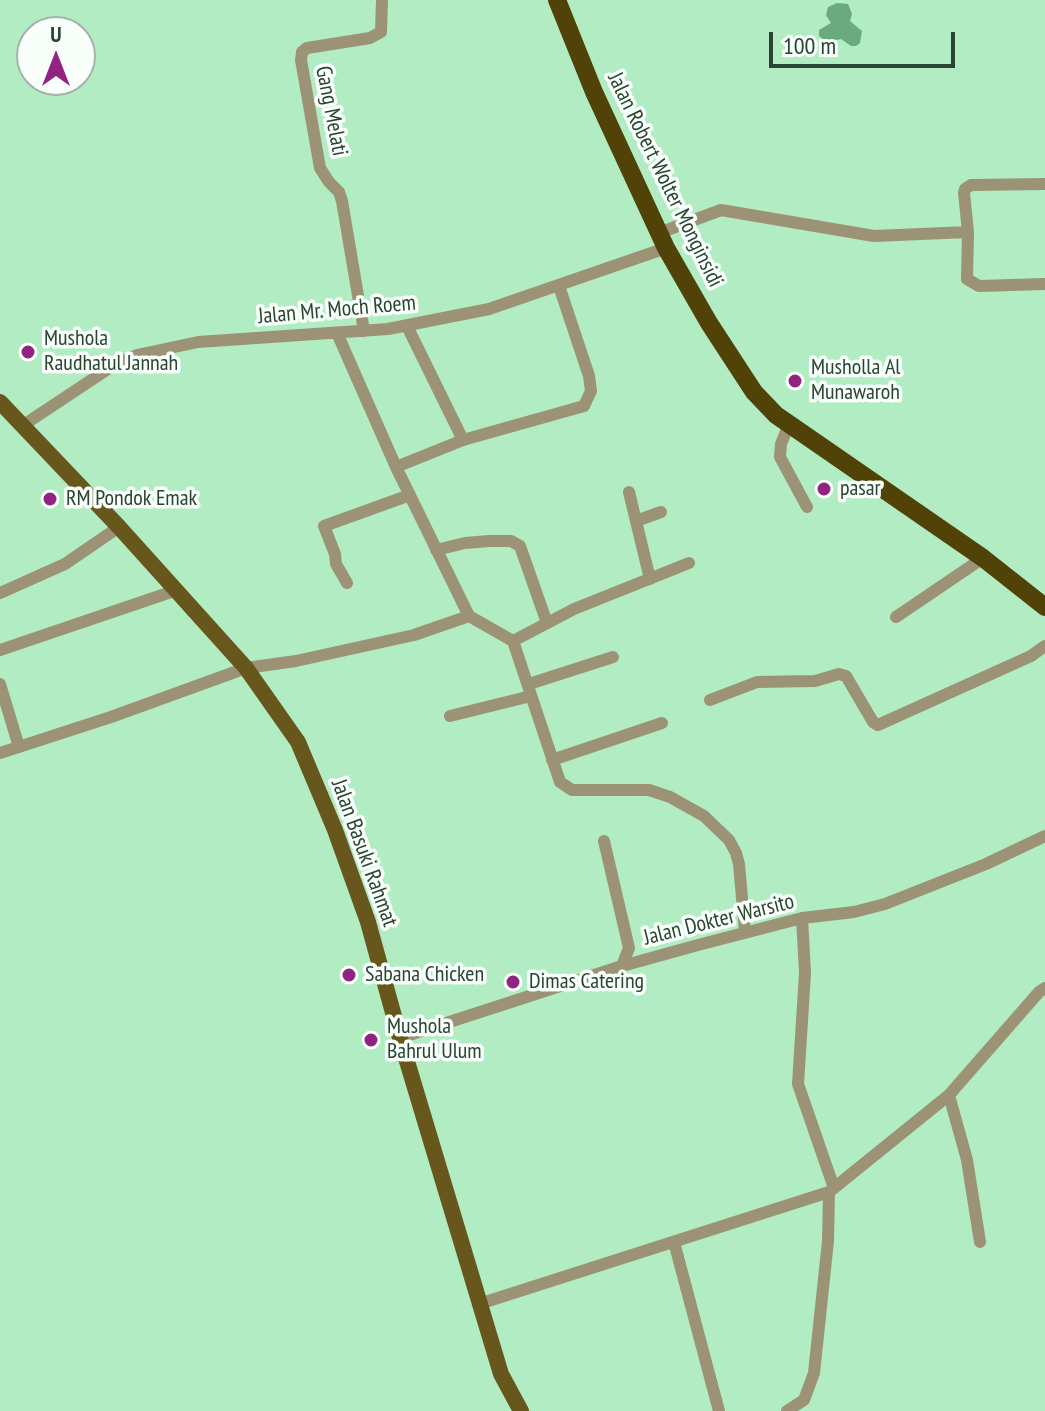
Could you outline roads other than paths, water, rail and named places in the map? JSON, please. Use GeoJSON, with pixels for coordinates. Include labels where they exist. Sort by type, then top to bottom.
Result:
{"type":"FeatureCollection","features":[{"type":"Feature","properties":{"kind":"highway","name":"Jalan Robert Wolter Monginsidi"},"geometry":{"type":"LineString","coordinates":[[557,0],[594,92],[662,240],[744,379],[763,404],[983,558],[1045,607]]}},
{"type":"Feature","properties":{"kind":"main road","name":"Jalan Basuki Rahmat"},"geometry":{"type":"LineString","coordinates":[[0,402],[119,527],[246,668],[298,742],[317,784],[368,922],[479,1304],[501,1374],[521,1411]]}},
{"type":"Feature","properties":{"kind":"street","name":"Gang Melati"},"geometry":{"type":"LineString","coordinates":[[364,331],[342,201],[339,192],[320,168],[301,60],[302,52],[307,48],[370,38],[381,32],[382,0]]}},
{"type":"Feature","properties":{"kind":"street"},"geometry":{"type":"LineString","coordinates":[[1045,184],[967,186],[964,193],[968,232],[966,275],[972,283],[979,286],[1045,284]]}},
{"type":"Feature","properties":{"kind":"street","name":"Jalan Mr. Moch Roem"},"geometry":{"type":"LineString","coordinates":[[22,426],[126,359],[198,342],[364,331],[407,326],[489,309],[559,286],[721,210],[874,236],[968,232]]}},
{"type":"Feature","properties":{"kind":"street"},"geometry":{"type":"LineString","coordinates":[[396,467],[463,440],[584,406],[591,391],[589,376],[559,286]]}},
{"type":"Feature","properties":{"kind":"street"},"geometry":{"type":"LineString","coordinates":[[407,326],[463,440]]}},
{"type":"Feature","properties":{"kind":"street"},"geometry":{"type":"LineString","coordinates":[[337,333],[396,467],[469,616],[513,641],[560,782],[567,788],[587,791],[649,790],[670,797],[704,816],[729,840],[736,853],[745,932]]}},
{"type":"Feature","properties":{"kind":"street"},"geometry":{"type":"LineString","coordinates":[[789,424],[781,444],[780,457],[807,507]]}},
{"type":"Feature","properties":{"kind":"street"},"geometry":{"type":"LineString","coordinates":[[629,492],[650,579]]}},
{"type":"Feature","properties":{"kind":"street"},"geometry":{"type":"LineString","coordinates":[[347,583],[336,564],[324,526],[410,495]]}},
{"type":"Feature","properties":{"kind":"street"},"geometry":{"type":"LineString","coordinates":[[636,521],[661,512]]}},
{"type":"Feature","properties":{"kind":"street"},"geometry":{"type":"LineString","coordinates":[[0,593],[65,564],[119,527]]}},
{"type":"Feature","properties":{"kind":"street"},"geometry":{"type":"LineString","coordinates":[[436,550],[465,543],[511,541],[520,546],[547,623]]}},
{"type":"Feature","properties":{"kind":"street"},"geometry":{"type":"LineString","coordinates":[[896,617],[983,558]]}},
{"type":"Feature","properties":{"kind":"street"},"geometry":{"type":"LineString","coordinates":[[513,641],[547,623],[689,563]]}},
{"type":"Feature","properties":{"kind":"street"},"geometry":{"type":"LineString","coordinates":[[0,650],[177,590]]}},
{"type":"Feature","properties":{"kind":"street"},"geometry":{"type":"LineString","coordinates":[[0,753],[246,668],[296,661],[414,635],[469,616]]}},
{"type":"Feature","properties":{"kind":"street"},"geometry":{"type":"LineString","coordinates":[[710,700],[757,682],[815,681],[839,674],[846,676],[873,722],[878,725],[1031,656],[1045,646]]}},
{"type":"Feature","properties":{"kind":"street"},"geometry":{"type":"LineString","coordinates":[[450,716],[530,690],[613,657]]}},
{"type":"Feature","properties":{"kind":"street"},"geometry":{"type":"LineString","coordinates":[[0,684],[19,747]]}},
{"type":"Feature","properties":{"kind":"street"},"geometry":{"type":"LineString","coordinates":[[552,760],[662,723]]}},
{"type":"Feature","properties":{"kind":"street","name":"Jalan Dokter Warsito"},"geometry":{"type":"LineString","coordinates":[[400,1038],[622,966],[745,932],[802,918],[854,912],[885,904],[986,864],[1045,836]]}},
{"type":"Feature","properties":{"kind":"street"},"geometry":{"type":"LineString","coordinates":[[604,841],[629,948],[622,966]]}},
{"type":"Feature","properties":{"kind":"street"},"geometry":{"type":"LineString","coordinates":[[787,1411],[804,1400],[814,1373],[831,1190],[798,1084],[805,973],[802,918]]}},
{"type":"Feature","properties":{"kind":"street"},"geometry":{"type":"LineString","coordinates":[[479,1304],[831,1190],[949,1095],[1045,988]]}},
{"type":"Feature","properties":{"kind":"street"},"geometry":{"type":"LineString","coordinates":[[949,1095],[967,1160],[980,1242]]}},
{"type":"Feature","properties":{"kind":"street"},"geometry":{"type":"LineString","coordinates":[[674,1242],[719,1411]]}},
{"type":"Feature","properties":{"kind":"place","name":"Mushola Raudhatul Jannah"},"geometry":{"type":"Point","coordinates":[28,352]}},
{"type":"Feature","properties":{"kind":"place","name":"Musholla Al Munawaroh"},"geometry":{"type":"Point","coordinates":[795,381]}},
{"type":"Feature","properties":{"kind":"place","name":"pasar"},"geometry":{"type":"Point","coordinates":[824,489]}},
{"type":"Feature","properties":{"kind":"place","name":"RM Pondok Emak"},"geometry":{"type":"Point","coordinates":[50,499]}},
{"type":"Feature","properties":{"kind":"place","name":"Sabana Chicken"},"geometry":{"type":"Point","coordinates":[349,975]}},
{"type":"Feature","properties":{"kind":"place","name":"Dimas Catering"},"geometry":{"type":"Point","coordinates":[513,982]}},
{"type":"Feature","properties":{"kind":"place","name":"Mushola Bahrul Ulum"},"geometry":{"type":"Point","coordinates":[371,1040]}}]}
